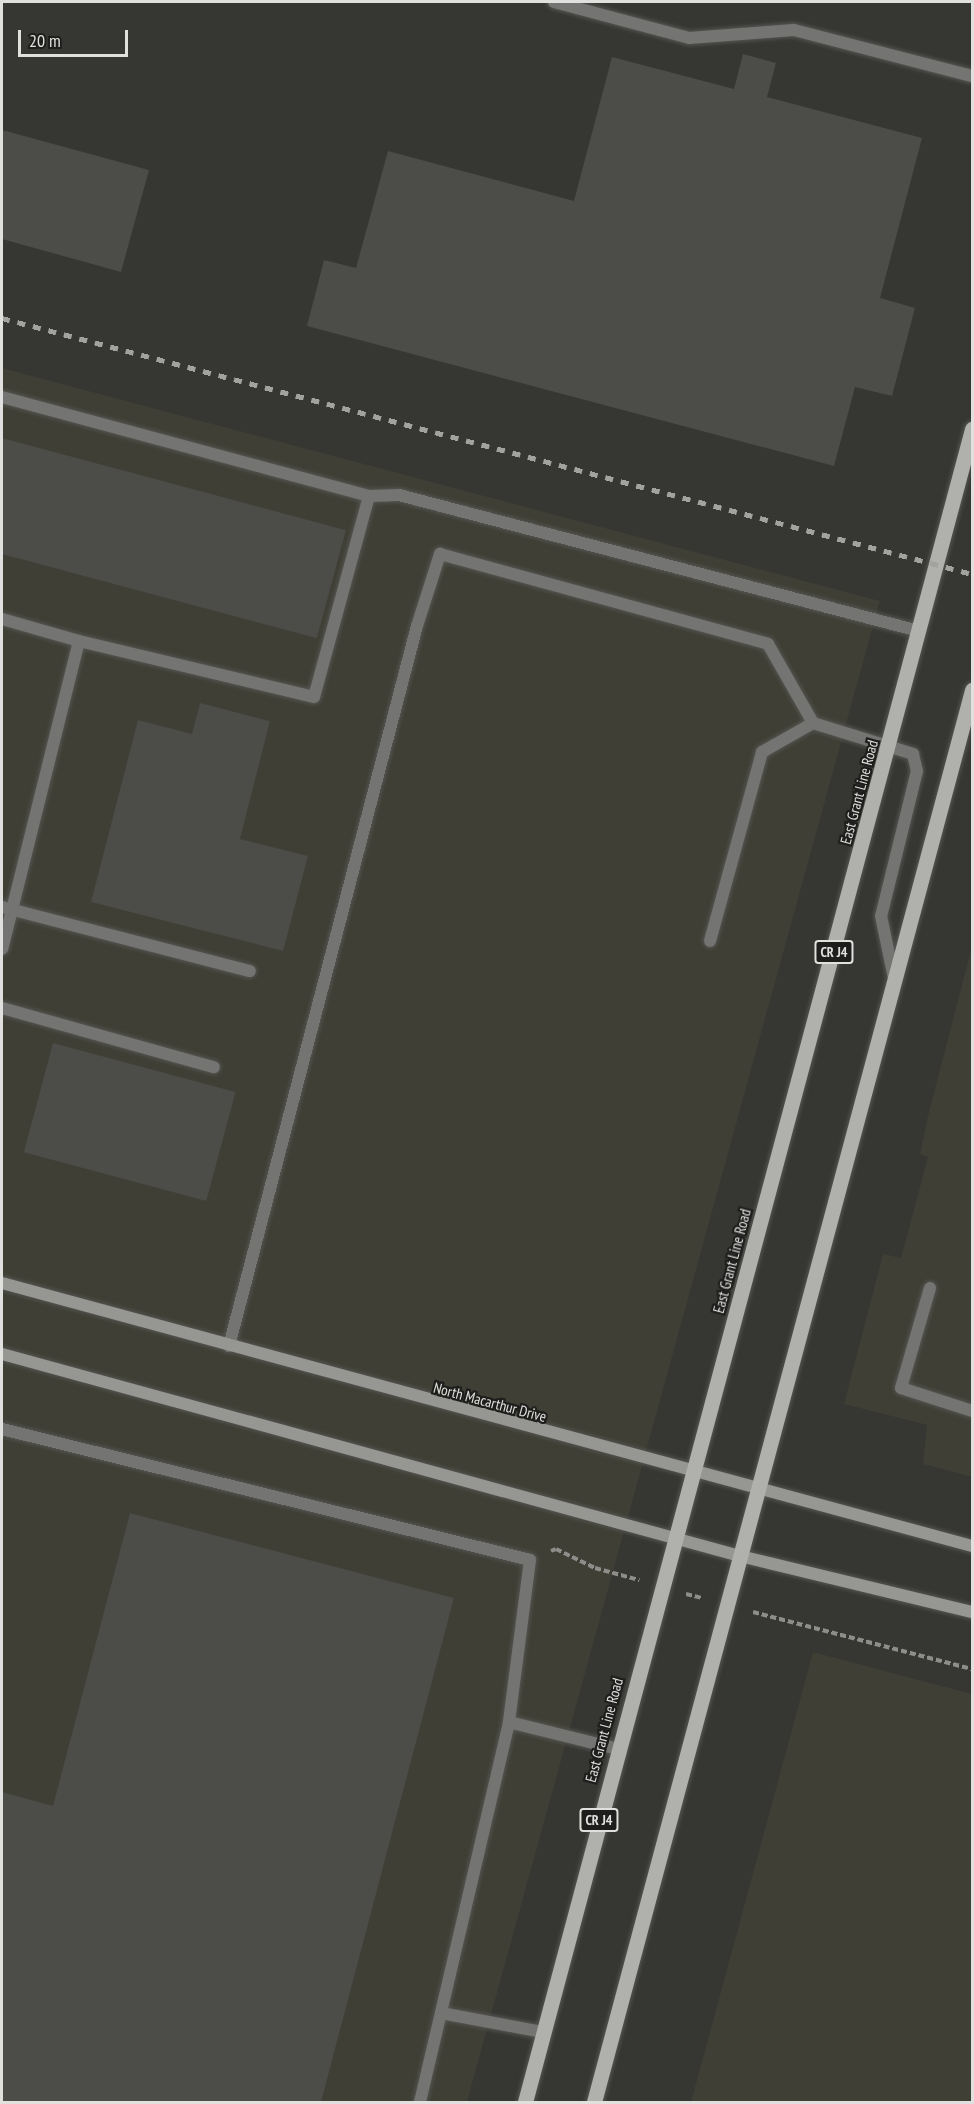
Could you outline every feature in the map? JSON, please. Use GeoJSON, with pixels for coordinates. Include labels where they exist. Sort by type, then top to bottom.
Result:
{"type":"FeatureCollection","features":[{"type":"Feature","properties":{"kind":"main road","name":"East Grant Line Road"},"geometry":{"type":"LineString","coordinates":[[525,2103],[691,1473],[890,744],[972,429]]}},
{"type":"Feature","properties":{"kind":"main road"},"geometry":{"type":"LineString","coordinates":[[594,2103],[740,1556],[782,1413],[894,978],[972,690]]}},
{"type":"Feature","properties":{"kind":"main road","name":"North Macarthur Drive"},"geometry":{"type":"LineString","coordinates":[[2,1283],[691,1473],[972,1546]]}},
{"type":"Feature","properties":{"kind":"main road"},"geometry":{"type":"LineString","coordinates":[[2,1354],[740,1556],[972,1612]]}},
{"type":"Feature","properties":{"kind":"lane"},"geometry":{"type":"LineString","coordinates":[[554,2],[689,38],[794,30],[972,76]]}},
{"type":"Feature","properties":{"kind":"lane"},"geometry":{"type":"LineString","coordinates":[[2,397],[369,496],[399,495],[919,631]]}},
{"type":"Feature","properties":{"kind":"lane"},"geometry":{"type":"LineString","coordinates":[[2,619],[79,641],[314,697],[369,496]]}},
{"type":"Feature","properties":{"kind":"lane"},"geometry":{"type":"LineString","coordinates":[[230,1346],[417,626],[440,554],[768,644],[813,723]]}},
{"type":"Feature","properties":{"kind":"lane"},"geometry":{"type":"LineString","coordinates":[[2,949],[6,908],[79,641]]}},
{"type":"Feature","properties":{"kind":"lane"},"geometry":{"type":"LineString","coordinates":[[710,941],[762,752],[813,723],[890,744],[913,754],[917,771],[881,916],[894,978]]}},
{"type":"Feature","properties":{"kind":"lane"},"geometry":{"type":"LineString","coordinates":[[6,908],[249,971]]}},
{"type":"Feature","properties":{"kind":"lane"},"geometry":{"type":"LineString","coordinates":[[2,1008],[214,1067]]}},
{"type":"Feature","properties":{"kind":"lane"},"geometry":{"type":"LineString","coordinates":[[930,1288],[901,1388],[972,1411]]}},
{"type":"Feature","properties":{"kind":"lane"},"geometry":{"type":"LineString","coordinates":[[2,1429],[530,1560],[508,1722],[420,2103]]}},
{"type":"Feature","properties":{"kind":"lane"},"geometry":{"type":"LineString","coordinates":[[508,1722],[618,1749]]}},
{"type":"Feature","properties":{"kind":"lane"},"geometry":{"type":"LineString","coordinates":[[441,2013],[543,2032]]}},
{"type":"Feature","properties":{"kind":"shaded area"},"geometry":{"type":"Polygon","coordinates":[[[2,368],[880,601],[467,2102],[2,2102],[2,368]]]}},
{"type":"Feature","properties":{"kind":"shaded area"},"geometry":{"type":"Polygon","coordinates":[[[972,946],[972,1477],[923,1464],[927,1425],[844,1404],[883,1254],[901,1258],[928,1157],[920,1154],[927,1120],[972,946]]]}},
{"type":"Feature","properties":{"kind":"shaded area"},"geometry":{"type":"Polygon","coordinates":[[[813,1652],[972,1694],[972,2102],[691,2102],[813,1652]]]}},
{"type":"Feature","properties":{"kind":"building"},"geometry":{"type":"Polygon","coordinates":[[[743,54],[776,63],[767,97],[922,138],[880,298],[915,308],[892,396],[855,387],[834,466],[307,326],[324,260],[356,268],[388,151],[574,201],[612,57],[734,89],[743,54]]]}},
{"type":"Feature","properties":{"kind":"building"},"geometry":{"type":"Polygon","coordinates":[[[2,130],[149,170],[121,272],[2,239],[2,130]]]}},
{"type":"Feature","properties":{"kind":"building"},"geometry":{"type":"Polygon","coordinates":[[[2,438],[346,530],[317,638],[2,554],[2,438]]]}},
{"type":"Feature","properties":{"kind":"building"},"geometry":{"type":"Polygon","coordinates":[[[200,703],[270,721],[240,839],[308,856],[283,951],[91,902],[138,720],[192,734],[200,703]]]}},
{"type":"Feature","properties":{"kind":"building"},"geometry":{"type":"Polygon","coordinates":[[[53,1043],[236,1092],[206,1201],[24,1152],[53,1043]]]}},
{"type":"Feature","properties":{"kind":"building"},"geometry":{"type":"Polygon","coordinates":[[[130,1513],[454,1598],[321,2102],[2,2102],[2,1792],[53,1806],[130,1513]]]}},
{"type":"Feature","properties":{"kind":"railway"},"geometry":{"type":"LineString","coordinates":[[2,318],[972,574]]}}]}
